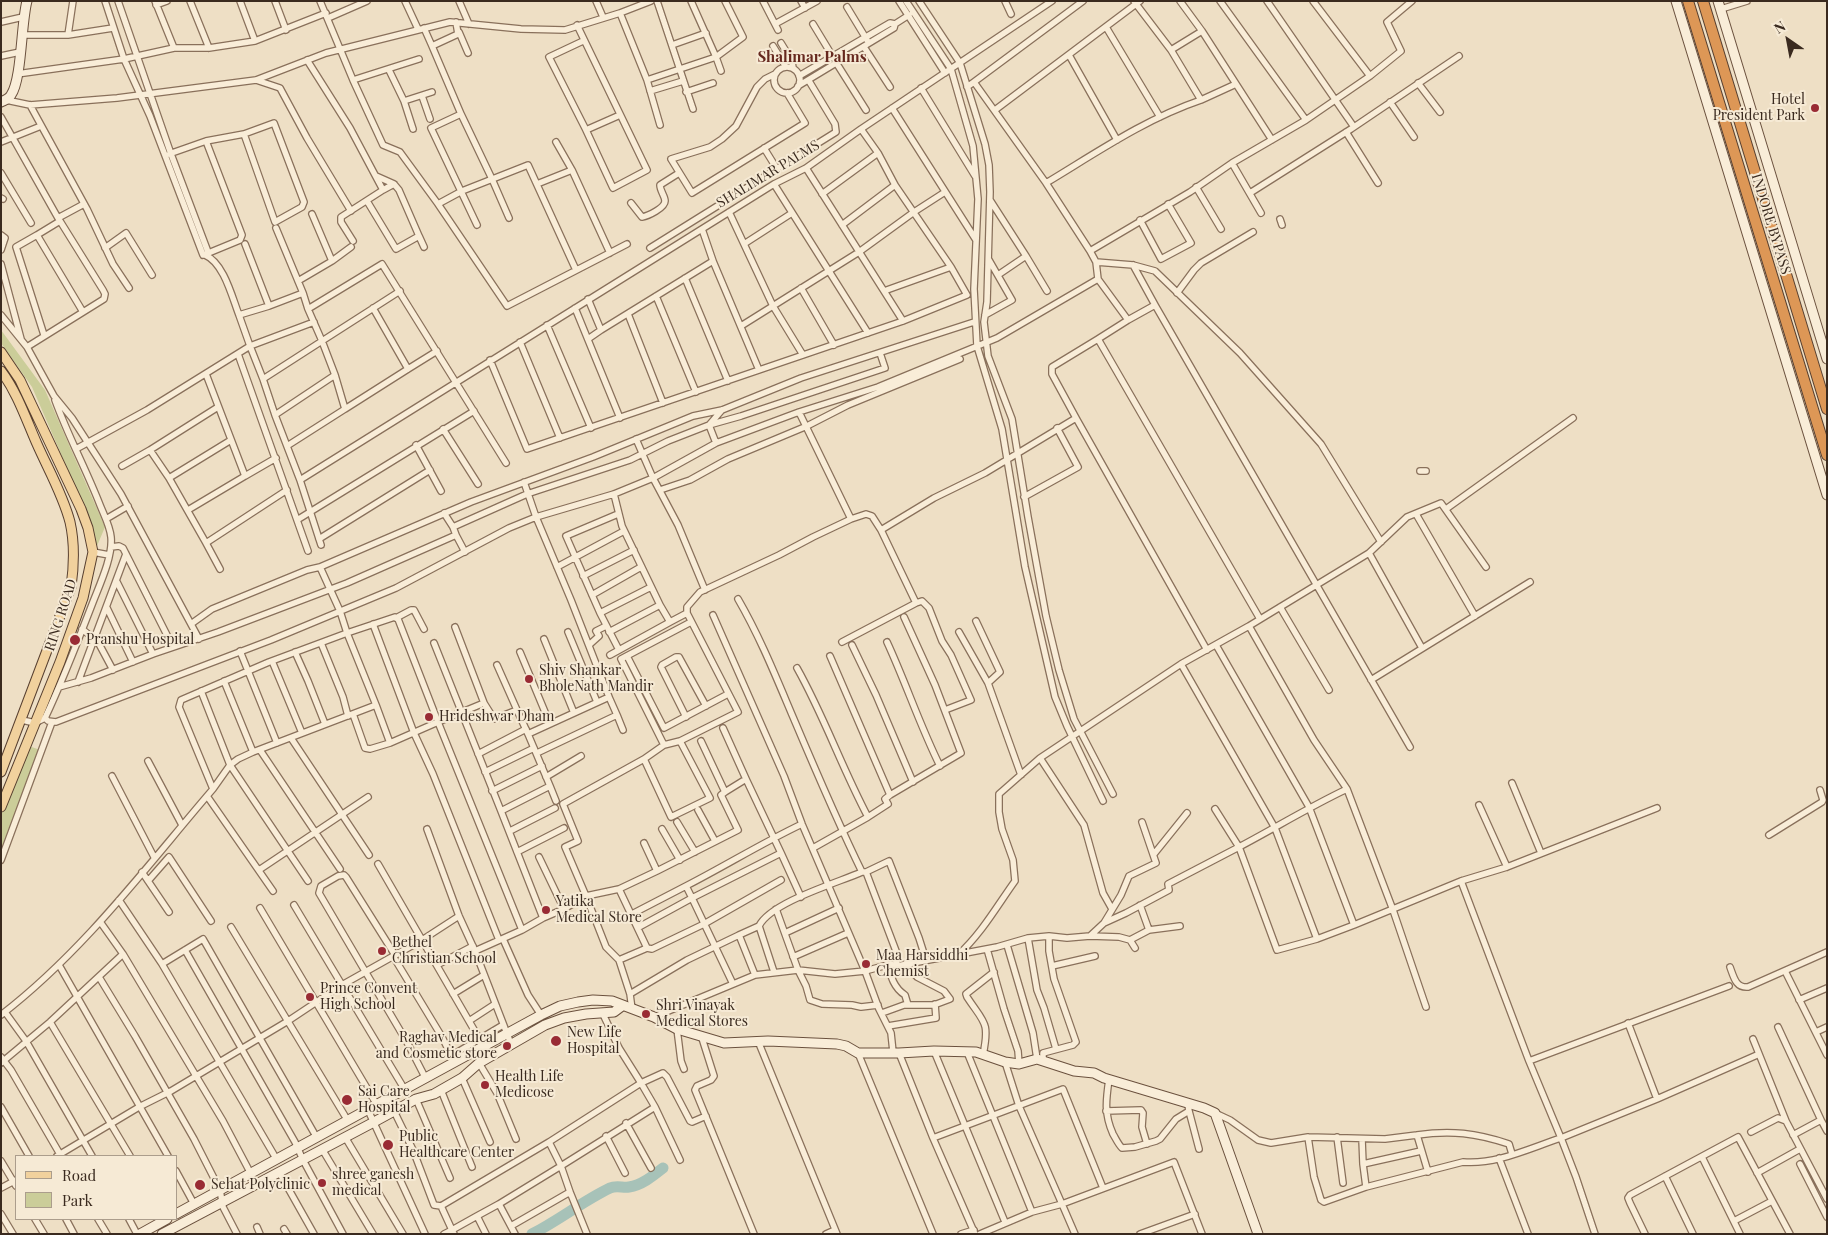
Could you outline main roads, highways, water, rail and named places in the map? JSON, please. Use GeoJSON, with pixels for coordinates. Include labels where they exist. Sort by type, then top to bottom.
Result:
{"type":"FeatureCollection","features":[{"type":"Feature","properties":{"kind":"highway","name":"INDORE BYPASS"},"geometry":{"type":"LineString","coordinates":[[1688,1],[1827,455]]}},
{"type":"Feature","properties":{"kind":"highway","name":"INDORE BYPASS"},"geometry":{"type":"LineString","coordinates":[[1703,1],[1827,409]]}},
{"type":"Feature","properties":{"kind":"main road","name":"RING ROAD"},"geometry":{"type":"LineString","coordinates":[[1,352],[20,380],[81,508],[93,552],[84,598],[1,807]]}},
{"type":"Feature","properties":{"kind":"main road","name":"RING ROAD"},"geometry":{"type":"LineString","coordinates":[[1,371],[13,390],[63,502],[70,522],[74,567],[71,588],[1,772]]}},
{"type":"Feature","properties":{"kind":"waterway"},"geometry":{"type":"LineString","coordinates":[[532,1234],[610,1188],[629,1187],[638,1184],[663,1168]]}},
{"type":"Feature","properties":{"kind":"place","name":"Hotel President Park"},"geometry":{"type":"Point","coordinates":[1815,108]}},
{"type":"Feature","properties":{"kind":"place","name":"Pranshu Hospital"},"geometry":{"type":"Point","coordinates":[75,640]}},
{"type":"Feature","properties":{"kind":"place","name":"Shiv Shankar BholeNath Mandir"},"geometry":{"type":"Point","coordinates":[529,679]}},
{"type":"Feature","properties":{"kind":"place","name":"Hrideshwar Dham"},"geometry":{"type":"Point","coordinates":[429,717]}},
{"type":"Feature","properties":{"kind":"place","name":"Yatika Medical Store"},"geometry":{"type":"Point","coordinates":[546,910]}},
{"type":"Feature","properties":{"kind":"place","name":"Bethel Christian School"},"geometry":{"type":"Point","coordinates":[382,951]}},
{"type":"Feature","properties":{"kind":"place","name":"Maa Harsiddhi Chemist"},"geometry":{"type":"Point","coordinates":[866,964]}},
{"type":"Feature","properties":{"kind":"place","name":"Prince Convent High School"},"geometry":{"type":"Point","coordinates":[310,997]}},
{"type":"Feature","properties":{"kind":"place","name":"Shri Vinayak Medical Stores"},"geometry":{"type":"Point","coordinates":[646,1014]}},
{"type":"Feature","properties":{"kind":"place","name":"New Life Hospital"},"geometry":{"type":"Point","coordinates":[556,1041]}},
{"type":"Feature","properties":{"kind":"place","name":"Raghav Medical and Cosmetic store"},"geometry":{"type":"Point","coordinates":[507,1046]}},
{"type":"Feature","properties":{"kind":"place","name":"Health Life Medicose"},"geometry":{"type":"Point","coordinates":[485,1085]}},
{"type":"Feature","properties":{"kind":"place","name":"Sai Care Hospital"},"geometry":{"type":"Point","coordinates":[347,1100]}},
{"type":"Feature","properties":{"kind":"place","name":"Public Healthcare Center"},"geometry":{"type":"Point","coordinates":[388,1145]}},
{"type":"Feature","properties":{"kind":"place","name":"shree ganesh medical"},"geometry":{"type":"Point","coordinates":[322,1183]}},
{"type":"Feature","properties":{"kind":"place","name":"Sehat Polyclinic"},"geometry":{"type":"Point","coordinates":[200,1185]}},
{"type":"Feature","properties":{"kind":"district","name":"Shalimar Palms"},"geometry":{"type":"Point","coordinates":[812,57]}}]}
